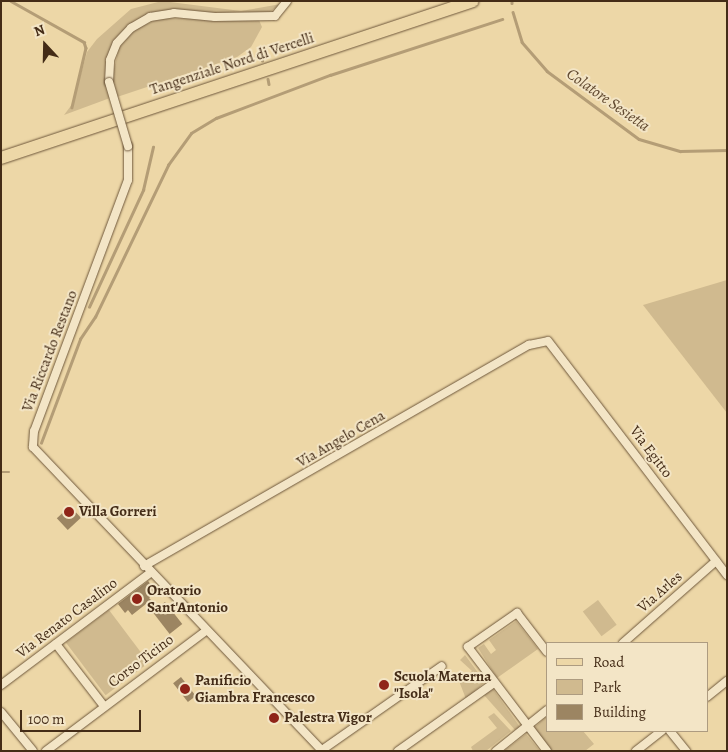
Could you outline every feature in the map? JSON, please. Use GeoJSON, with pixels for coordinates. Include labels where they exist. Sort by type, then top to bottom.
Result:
{"type":"FeatureCollection","features":[{"type":"Feature","properties":{"kind":"main road","name":"Tangenziale Nord di Vercelli"},"geometry":{"type":"LineString","coordinates":[[1,158],[473,1]]}},
{"type":"Feature","properties":{"kind":"street","name":"Via Riccardo Restano"},"geometry":{"type":"LineString","coordinates":[[288,1],[275,16],[215,17],[174,13],[150,17],[131,28],[117,43],[110,60],[109,82],[128,146],[128,180],[32,442],[34,450],[322,751]]}},
{"type":"Feature","properties":{"kind":"street","name":"Via Angelo Cena"},"geometry":{"type":"LineString","coordinates":[[144,566],[529,346],[548,341],[554,345]]}},
{"type":"Feature","properties":{"kind":"street","name":"Via Egitto"},"geometry":{"type":"LineString","coordinates":[[554,345],[727,575]]}},
{"type":"Feature","properties":{"kind":"street","name":"Via Arles"},"geometry":{"type":"LineString","coordinates":[[624,642],[716,561]]}},
{"type":"Feature","properties":{"kind":"street","name":"Via Renato Casalino"},"geometry":{"type":"LineString","coordinates":[[1,685],[150,573]]}},
{"type":"Feature","properties":{"kind":"street"},"geometry":{"type":"LineString","coordinates":[[546,651],[517,614],[468,648],[547,751]]}},
{"type":"Feature","properties":{"kind":"street","name":"Corso Ticino"},"geometry":{"type":"LineString","coordinates":[[46,751],[206,631]]}},
{"type":"Feature","properties":{"kind":"street"},"geometry":{"type":"LineString","coordinates":[[56,644],[104,706]]}},
{"type":"Feature","properties":{"kind":"street"},"geometry":{"type":"LineString","coordinates":[[322,751],[442,666]]}},
{"type":"Feature","properties":{"kind":"street"},"geometry":{"type":"LineString","coordinates":[[708,696],[727,681]]}},
{"type":"Feature","properties":{"kind":"street"},"geometry":{"type":"LineString","coordinates":[[398,751],[494,683]]}},
{"type":"Feature","properties":{"kind":"street"},"geometry":{"type":"LineString","coordinates":[[496,751],[546,711]]}},
{"type":"Feature","properties":{"kind":"street"},"geometry":{"type":"LineString","coordinates":[[1,712],[33,751]]}},
{"type":"Feature","properties":{"kind":"street"},"geometry":{"type":"LineString","coordinates":[[636,751],[661,732]]}},
{"type":"Feature","properties":{"kind":"street"},"geometry":{"type":"LineString","coordinates":[[671,732],[686,751]]}},
{"type":"Feature","properties":{"kind":"green space"},"geometry":{"type":"Polygon","coordinates":[[[162,1],[241,11],[281,4],[267,14],[148,15],[114,42],[106,81],[110,98],[64,115],[73,103],[87,52],[97,39],[131,9],[162,1]]]}},
{"type":"Feature","properties":{"kind":"green space"},"geometry":{"type":"Polygon","coordinates":[[[160,18],[259,20],[262,27],[251,47],[237,57],[117,97],[113,73],[119,48],[134,30],[160,18]]]}},
{"type":"Feature","properties":{"kind":"green space"},"geometry":{"type":"Polygon","coordinates":[[[727,280],[727,413],[643,305],[727,280]]]}},
{"type":"Feature","properties":{"kind":"green space"},"geometry":{"type":"Polygon","coordinates":[[[598,600],[617,625],[601,636],[583,611],[598,600]]]}},
{"type":"Feature","properties":{"kind":"green space"},"geometry":{"type":"Polygon","coordinates":[[[109,610],[149,663],[106,695],[66,642],[109,610]]]}},
{"type":"Feature","properties":{"kind":"green space"},"geometry":{"type":"Polygon","coordinates":[[[516,621],[538,649],[497,678],[478,648],[484,644],[491,654],[496,650],[489,640],[516,621]]]}},
{"type":"Feature","properties":{"kind":"green space"},"geometry":{"type":"Polygon","coordinates":[[[465,655],[485,682],[466,699],[459,681],[472,671],[460,660],[465,655]]]}},
{"type":"Feature","properties":{"kind":"green space"},"geometry":{"type":"Polygon","coordinates":[[[493,689],[520,727],[515,730],[484,695],[493,689]]]}},
{"type":"Feature","properties":{"kind":"green space"},"geometry":{"type":"Polygon","coordinates":[[[494,713],[511,731],[486,751],[473,751],[471,747],[497,728],[488,717],[494,713]]]}},
{"type":"Feature","properties":{"kind":"green space"},"geometry":{"type":"Polygon","coordinates":[[[546,717],[546,732],[584,732],[594,744],[585,751],[552,751],[534,728],[546,717]]]}},
{"type":"Feature","properties":{"kind":"green space"},"geometry":{"type":"Polygon","coordinates":[[[526,734],[540,751],[504,751],[526,734]]]}},
{"type":"Feature","properties":{"kind":"building","name":"Villa Gorreri"},"geometry":{"type":"Polygon","coordinates":[[[70,506],[81,518],[68,530],[57,518],[70,506]]]}},
{"type":"Feature","properties":{"kind":"building","name":"Oratorio Sant'Antonio"},"geometry":{"type":"Polygon","coordinates":[[[148,581],[157,592],[149,598],[151,600],[132,615],[128,610],[125,613],[118,604],[148,581]]]}},
{"type":"Feature","properties":{"kind":"building"},"geometry":{"type":"Polygon","coordinates":[[[165,602],[182,624],[170,634],[152,612],[165,602]]]}},
{"type":"Feature","properties":{"kind":"building","name":"Panificio Giambra Francesco"},"geometry":{"type":"Polygon","coordinates":[[[181,677],[196,696],[188,702],[173,683],[181,677]]]}},
{"type":"Feature","properties":{"kind":"waterway"},"geometry":{"type":"LineString","coordinates":[[11,1],[84,42],[86,48],[72,107]]}},
{"type":"Feature","properties":{"kind":"waterway","name":"Colatore Sesietta"},"geometry":{"type":"LineString","coordinates":[[513,12],[522,42],[547,71],[639,139],[680,151],[727,150]]}},
{"type":"Feature","properties":{"kind":"waterway"},"geometry":{"type":"LineString","coordinates":[[41,443],[80,339],[95,317],[168,165],[191,133],[216,118],[330,75],[502,19]]}},
{"type":"Feature","properties":{"kind":"waterway"},"geometry":{"type":"LineString","coordinates":[[262,48],[262,61]]}},
{"type":"Feature","properties":{"kind":"waterway"},"geometry":{"type":"LineString","coordinates":[[268,79],[269,84]]}},
{"type":"Feature","properties":{"kind":"waterway"},"geometry":{"type":"LineString","coordinates":[[89,307],[143,190],[153,147]]}},
{"type":"Feature","properties":{"kind":"waterway"},"geometry":{"type":"LineString","coordinates":[[1,472],[9,472]]}},
{"type":"Feature","properties":{"kind":"place","name":"Villa Gorreri"},"geometry":{"type":"Point","coordinates":[69,512]}},
{"type":"Feature","properties":{"kind":"place","name":"Oratorio Sant'Antonio"},"geometry":{"type":"Point","coordinates":[137,599]}},
{"type":"Feature","properties":{"kind":"place","name":"Scuola Materna \"Isola\""},"geometry":{"type":"Point","coordinates":[384,685]}},
{"type":"Feature","properties":{"kind":"place","name":"Panificio Giambra Francesco"},"geometry":{"type":"Point","coordinates":[185,689]}},
{"type":"Feature","properties":{"kind":"place","name":"Palestra Vigor"},"geometry":{"type":"Point","coordinates":[274,718]}}]}
